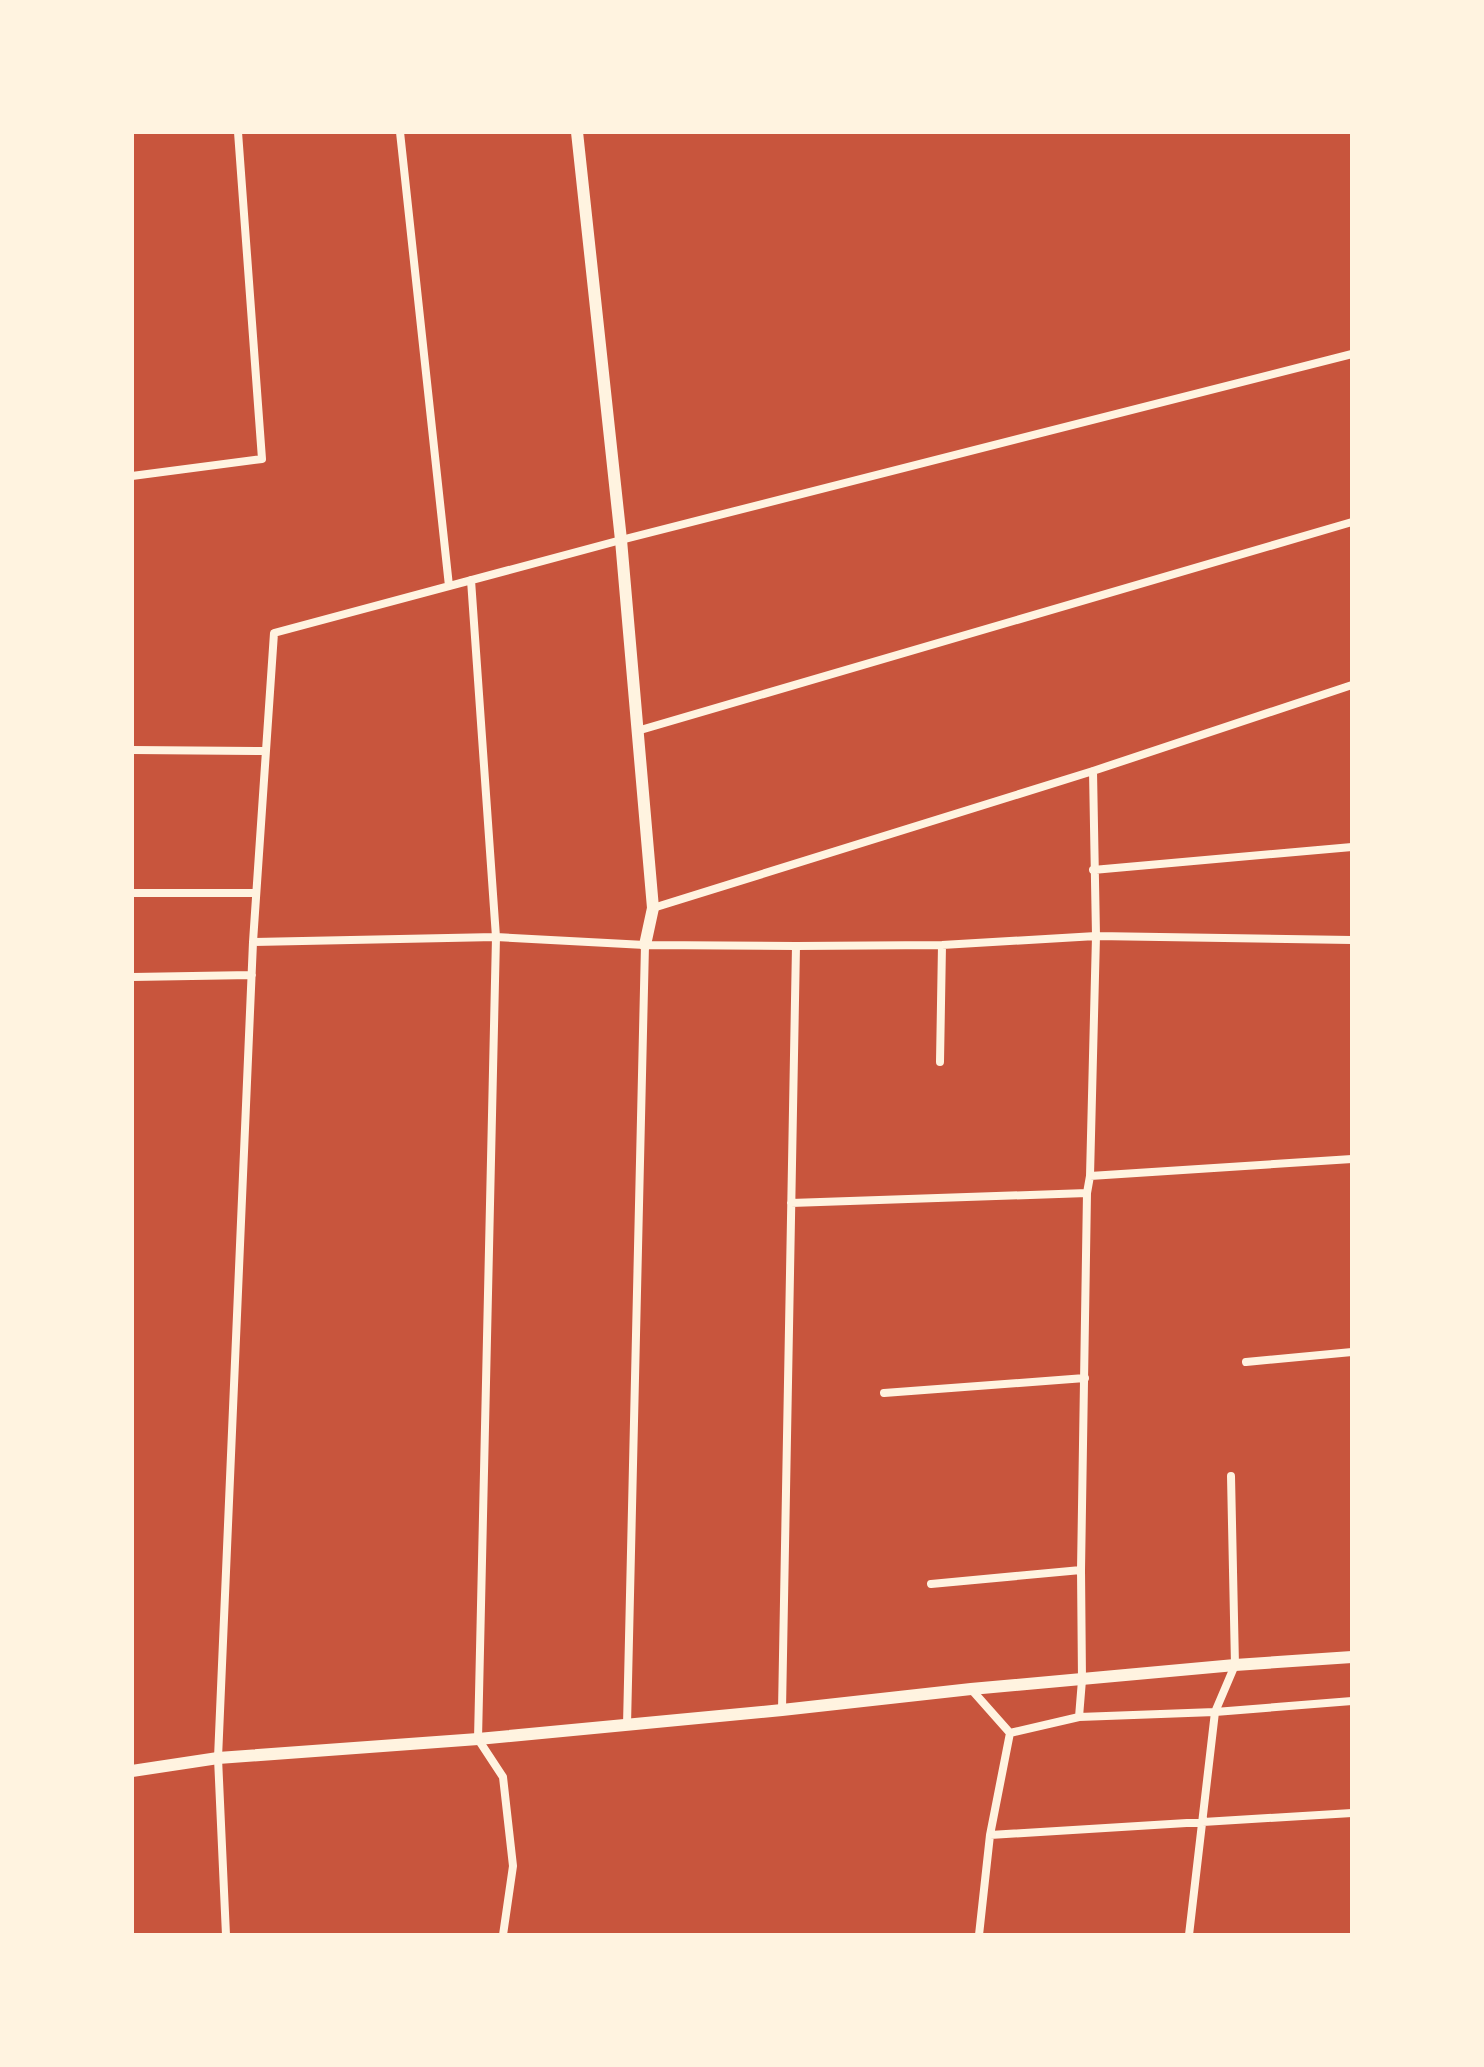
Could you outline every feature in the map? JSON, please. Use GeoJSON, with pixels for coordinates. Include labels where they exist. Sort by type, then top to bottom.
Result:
{"type":"FeatureCollection","features":[{"type":"Feature","properties":{"kind":"street"},"geometry":{"type":"LineString","coordinates":[[132,476],[262,459],[238,132]]}},
{"type":"Feature","properties":{"kind":"street"},"geometry":{"type":"LineString","coordinates":[[400,132],[449,586]]}},
{"type":"Feature","properties":{"kind":"street"},"geometry":{"type":"LineString","coordinates":[[577,132],[621,540],[653,908],[645,945],[627,1725]]}},
{"type":"Feature","properties":{"kind":"street"},"geometry":{"type":"LineString","coordinates":[[226,1935],[218,1758],[253,942],[274,633],[621,540],[1352,354]]}},
{"type":"Feature","properties":{"kind":"street"},"geometry":{"type":"LineString","coordinates":[[637,731],[1352,522]]}},
{"type":"Feature","properties":{"kind":"street"},"geometry":{"type":"LineString","coordinates":[[471,580],[496,937],[478,1739],[503,1777],[513,1866],[503,1935]]}},
{"type":"Feature","properties":{"kind":"street"},"geometry":{"type":"LineString","coordinates":[[653,908],[1093,771],[1352,685]]}},
{"type":"Feature","properties":{"kind":"street"},"geometry":{"type":"LineString","coordinates":[[132,750],[266,751]]}},
{"type":"Feature","properties":{"kind":"street"},"geometry":{"type":"LineString","coordinates":[[1079,1717],[1082,1680],[1087,1193],[1090,1176],[1096,936],[1093,771]]}},
{"type":"Feature","properties":{"kind":"street"},"geometry":{"type":"LineString","coordinates":[[1093,870],[1352,847]]}},
{"type":"Feature","properties":{"kind":"street"},"geometry":{"type":"LineString","coordinates":[[132,893],[256,893]]}},
{"type":"Feature","properties":{"kind":"street"},"geometry":{"type":"LineString","coordinates":[[253,942],[496,937],[645,945],[796,946],[942,945],[1096,936],[1352,940]]}},
{"type":"Feature","properties":{"kind":"street"},"geometry":{"type":"LineString","coordinates":[[940,1062],[942,945]]}},
{"type":"Feature","properties":{"kind":"street"},"geometry":{"type":"LineString","coordinates":[[782,1710],[796,946]]}},
{"type":"Feature","properties":{"kind":"street"},"geometry":{"type":"LineString","coordinates":[[132,977],[252,975]]}},
{"type":"Feature","properties":{"kind":"street"},"geometry":{"type":"LineString","coordinates":[[1090,1176],[1352,1159]]}},
{"type":"Feature","properties":{"kind":"street"},"geometry":{"type":"LineString","coordinates":[[791,1203],[1087,1193]]}},
{"type":"Feature","properties":{"kind":"street"},"geometry":{"type":"LineString","coordinates":[[1246,1362],[1352,1352]]}},
{"type":"Feature","properties":{"kind":"street"},"geometry":{"type":"LineString","coordinates":[[884,1393],[1085,1378]]}},
{"type":"Feature","properties":{"kind":"street"},"geometry":{"type":"LineString","coordinates":[[1189,1935],[1215,1712],[1235,1665],[1231,1476]]}},
{"type":"Feature","properties":{"kind":"street"},"geometry":{"type":"LineString","coordinates":[[931,1584],[1081,1570]]}},
{"type":"Feature","properties":{"kind":"street"},"geometry":{"type":"LineString","coordinates":[[132,1771],[218,1758],[478,1739],[971,1689],[1352,1657]]}},
{"type":"Feature","properties":{"kind":"street"},"geometry":{"type":"LineString","coordinates":[[971,1689],[1010,1733]]}},
{"type":"Feature","properties":{"kind":"street"},"geometry":{"type":"LineString","coordinates":[[1010,1733],[1079,1717],[1215,1712],[1352,1701]]}},
{"type":"Feature","properties":{"kind":"street"},"geometry":{"type":"LineString","coordinates":[[979,1935],[990,1835],[1010,1733]]}},
{"type":"Feature","properties":{"kind":"street"},"geometry":{"type":"LineString","coordinates":[[990,1835],[1352,1813]]}}]}
